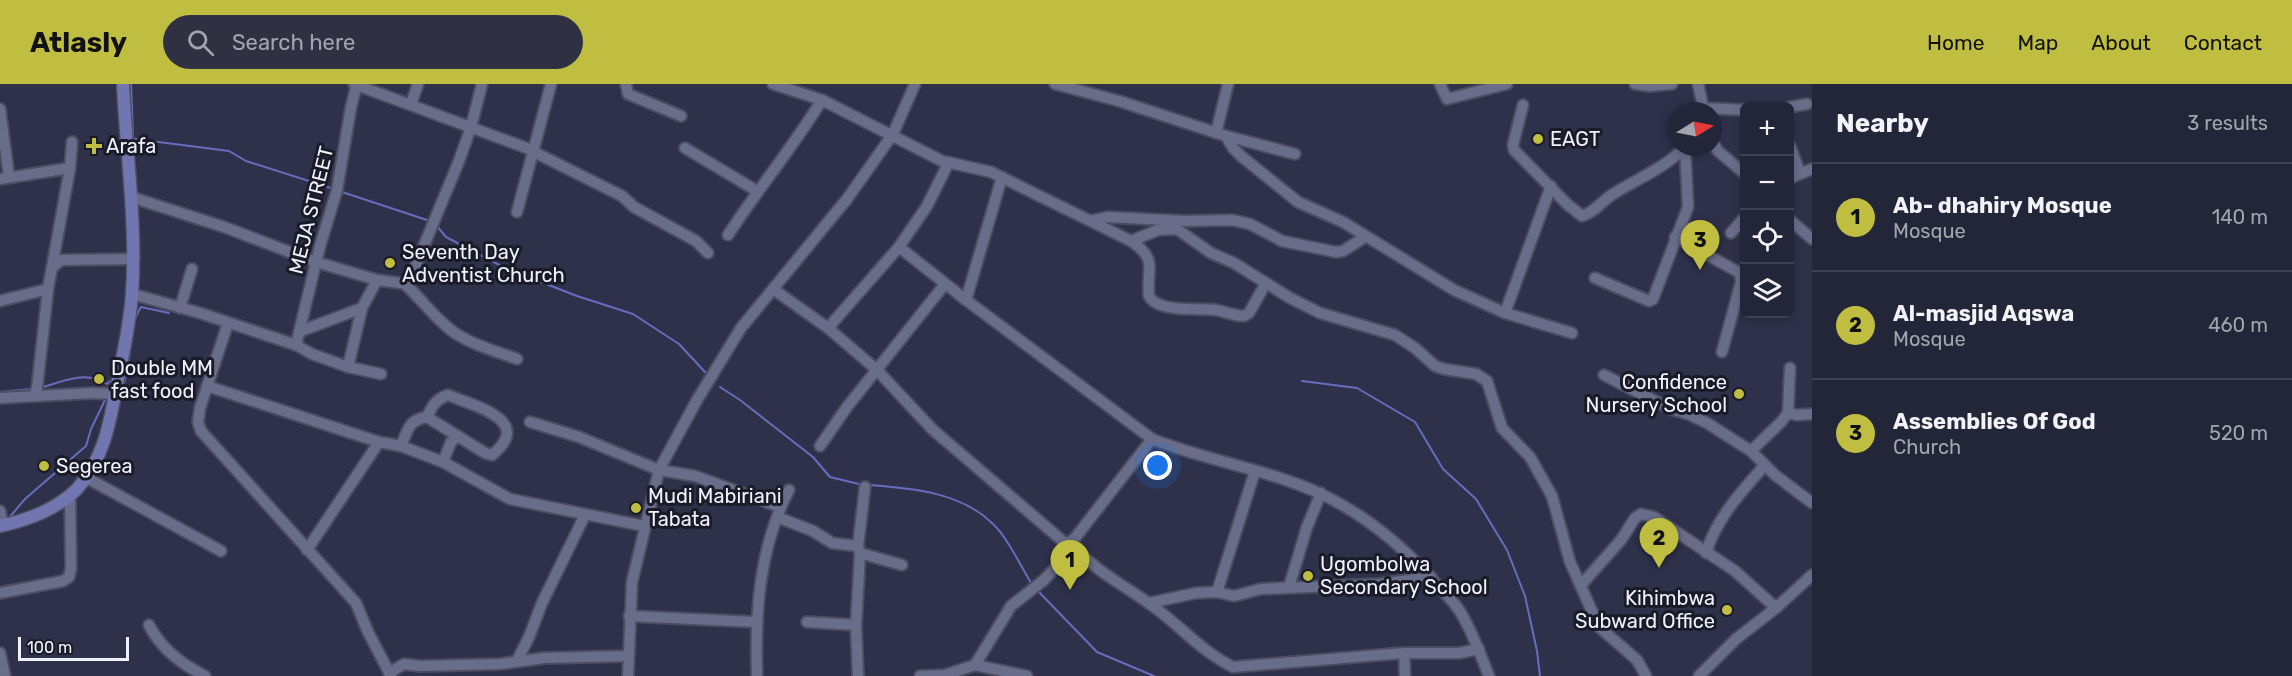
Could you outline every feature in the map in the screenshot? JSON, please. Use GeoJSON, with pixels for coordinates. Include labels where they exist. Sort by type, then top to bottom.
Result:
{"type":"FeatureCollection","features":[{"type":"Feature","properties":{"kind":"main road"},"geometry":{"type":"LineString","coordinates":[[1,526],[44,512],[59,504],[86,477],[104,443],[132,294],[131,198],[123,84]]}},
{"type":"Feature","properties":{"kind":"street"},"geometry":{"type":"LineString","coordinates":[[356,84],[532,150],[622,196],[634,207],[696,241],[708,253]]}},
{"type":"Feature","properties":{"kind":"street","name":"MEJA STREET"},"geometry":{"type":"LineString","coordinates":[[296,345],[316,261],[337,190],[356,84]]}},
{"type":"Feature","properties":{"kind":"street"},"geometry":{"type":"LineString","coordinates":[[411,104],[418,84]]}},
{"type":"Feature","properties":{"kind":"street"},"geometry":{"type":"LineString","coordinates":[[406,285],[411,280],[471,128],[482,84]]}},
{"type":"Feature","properties":{"kind":"street"},"geometry":{"type":"LineString","coordinates":[[517,212],[551,84]]}},
{"type":"Feature","properties":{"kind":"street"},"geometry":{"type":"LineString","coordinates":[[626,84],[628,94],[681,116]]}},
{"type":"Feature","properties":{"kind":"street"},"geometry":{"type":"LineString","coordinates":[[773,84],[822,100],[947,162],[991,172],[1058,206],[1094,220],[1131,241],[1145,251],[1149,259],[1149,296],[1156,304],[1216,310],[1244,316],[1249,313],[1266,284]]}},
{"type":"Feature","properties":{"kind":"street"},"geometry":{"type":"LineString","coordinates":[[628,676],[632,582],[659,470],[725,351],[741,328],[847,199],[893,134],[915,84]]}},
{"type":"Feature","properties":{"kind":"street"},"geometry":{"type":"LineString","coordinates":[[1055,84],[1295,154]]}},
{"type":"Feature","properties":{"kind":"street"},"geometry":{"type":"LineString","coordinates":[[1228,84],[1221,134],[1241,156],[1298,202],[1342,222],[1454,290],[1505,313],[1572,333]]}},
{"type":"Feature","properties":{"kind":"street"},"geometry":{"type":"LineString","coordinates":[[1440,84],[1447,99],[1507,84]]}},
{"type":"Feature","properties":{"kind":"street"},"geometry":{"type":"LineString","coordinates":[[1635,84],[1650,86],[1672,84]]}},
{"type":"Feature","properties":{"kind":"street"},"geometry":{"type":"LineString","coordinates":[[1698,84],[1702,102]]}},
{"type":"Feature","properties":{"kind":"street"},"geometry":{"type":"LineString","coordinates":[[728,235],[757,191],[796,142],[822,100]]}},
{"type":"Feature","properties":{"kind":"street"},"geometry":{"type":"LineString","coordinates":[[1794,106],[1807,104]]}},
{"type":"Feature","properties":{"kind":"street"},"geometry":{"type":"LineString","coordinates":[[1523,105],[1514,150],[1567,204],[1584,216],[1611,195],[1669,161],[1685,147],[1689,202],[1652,301],[1595,278]]}},
{"type":"Feature","properties":{"kind":"street"},"geometry":{"type":"LineString","coordinates":[[0,109],[4,178],[70,168]]}},
{"type":"Feature","properties":{"kind":"street"},"geometry":{"type":"LineString","coordinates":[[1722,109],[1740,110]]}},
{"type":"Feature","properties":{"kind":"street"},"geometry":{"type":"LineString","coordinates":[[34,396],[37,388],[51,268],[70,168],[72,142]]}},
{"type":"Feature","properties":{"kind":"street"},"geometry":{"type":"LineString","coordinates":[[685,148],[757,191]]}},
{"type":"Feature","properties":{"kind":"street"},"geometry":{"type":"LineString","coordinates":[[1722,154],[1740,170]]}},
{"type":"Feature","properties":{"kind":"street"},"geometry":{"type":"LineString","coordinates":[[1794,156],[1800,173]]}},
{"type":"Feature","properties":{"kind":"street"},"geometry":{"type":"LineString","coordinates":[[828,328],[899,247],[927,206],[948,166],[947,162]]}},
{"type":"Feature","properties":{"kind":"street"},"geometry":{"type":"LineString","coordinates":[[1794,176],[1812,169]]}},
{"type":"Feature","properties":{"kind":"street"},"geometry":{"type":"LineString","coordinates":[[966,300],[1002,177]]}},
{"type":"Feature","properties":{"kind":"street"},"geometry":{"type":"LineString","coordinates":[[1505,313],[1551,186]]}},
{"type":"Feature","properties":{"kind":"street"},"geometry":{"type":"LineString","coordinates":[[131,198],[224,227],[316,261],[377,280],[406,285],[422,298],[445,326],[465,339],[517,359]]}},
{"type":"Feature","properties":{"kind":"street"},"geometry":{"type":"LineString","coordinates":[[1094,220],[1106,217],[1184,221],[1232,220],[1250,224],[1281,241],[1336,252],[1343,251],[1365,237]]}},
{"type":"Feature","properties":{"kind":"street"},"geometry":{"type":"LineString","coordinates":[[1731,233],[1740,223]]}},
{"type":"Feature","properties":{"kind":"street"},"geometry":{"type":"LineString","coordinates":[[1794,223],[1812,239]]}},
{"type":"Feature","properties":{"kind":"street"},"geometry":{"type":"LineString","coordinates":[[1131,241],[1158,230],[1177,229],[1211,253],[1234,263],[1266,284],[1320,313],[1401,338],[1434,366],[1476,374],[1486,381],[1501,425],[1530,457],[1552,496],[1570,562],[1582,584],[1599,627],[1637,660],[1646,676]]}},
{"type":"Feature","properties":{"kind":"street"},"geometry":{"type":"LineString","coordinates":[[1675,237],[1740,273],[1741,282],[1722,352]]}},
{"type":"Feature","properties":{"kind":"street"},"geometry":{"type":"LineString","coordinates":[[899,247],[1152,439],[1176,449],[1255,471],[1321,493],[1366,519],[1395,541],[1459,609],[1479,649],[1489,676]]}},
{"type":"Feature","properties":{"kind":"street"},"geometry":{"type":"LineString","coordinates":[[51,268],[61,260],[133,259]]}},
{"type":"Feature","properties":{"kind":"street"},"geometry":{"type":"LineString","coordinates":[[180,308],[192,269]]}},
{"type":"Feature","properties":{"kind":"street"},"geometry":{"type":"LineString","coordinates":[[348,367],[362,308],[377,280]]}},
{"type":"Feature","properties":{"kind":"street"},"geometry":{"type":"LineString","coordinates":[[820,446],[945,284]]}},
{"type":"Feature","properties":{"kind":"street"},"geometry":{"type":"LineString","coordinates":[[0,301],[48,289]]}},
{"type":"Feature","properties":{"kind":"street"},"geometry":{"type":"LineString","coordinates":[[773,289],[828,328],[877,370],[932,429],[1025,507],[1061,541],[1072,544],[1091,565],[1149,603],[1181,630],[1245,676]]}},
{"type":"Feature","properties":{"kind":"street"},"geometry":{"type":"LineString","coordinates":[[132,294],[296,345],[312,354],[348,367],[381,374]]}},
{"type":"Feature","properties":{"kind":"street"},"geometry":{"type":"LineString","coordinates":[[301,331],[362,308]]}},
{"type":"Feature","properties":{"kind":"street"},"geometry":{"type":"LineString","coordinates":[[228,323],[198,417],[201,431],[356,603],[390,674],[404,664],[420,666],[500,664],[517,661],[628,656]]}},
{"type":"Feature","properties":{"kind":"street"},"geometry":{"type":"LineString","coordinates":[[1751,451],[1781,422],[1788,412],[1790,368]]}},
{"type":"Feature","properties":{"kind":"street"},"geometry":{"type":"LineString","coordinates":[[1604,375],[1671,409],[1696,417],[1751,451],[1775,475],[1812,503]]}},
{"type":"Feature","properties":{"kind":"street"},"geometry":{"type":"LineString","coordinates":[[207,386],[379,442],[401,446],[443,462],[510,499],[644,526]]}},
{"type":"Feature","properties":{"kind":"street"},"geometry":{"type":"LineString","coordinates":[[0,398],[115,394]]}},
{"type":"Feature","properties":{"kind":"street"},"geometry":{"type":"LineString","coordinates":[[401,446],[411,423],[427,417],[492,455],[507,439],[507,429],[500,418],[448,395],[439,398],[427,417]]}},
{"type":"Feature","properties":{"kind":"street"},"geometry":{"type":"LineString","coordinates":[[1788,412],[1797,415],[1812,414]]}},
{"type":"Feature","properties":{"kind":"street"},"geometry":{"type":"LineString","coordinates":[[530,422],[579,436],[659,470],[695,476],[778,512],[832,543],[859,549],[902,565]]}},
{"type":"Feature","properties":{"kind":"street"},"geometry":{"type":"LineString","coordinates":[[443,462],[451,442],[458,436]]}},
{"type":"Feature","properties":{"kind":"street"},"geometry":{"type":"LineString","coordinates":[[975,664],[1011,606],[1044,580],[1152,439]]}},
{"type":"Feature","properties":{"kind":"street"},"geometry":{"type":"LineString","coordinates":[[307,550],[379,442]]}},
{"type":"Feature","properties":{"kind":"street"},"geometry":{"type":"LineString","coordinates":[[1706,553],[1720,521],[1765,465]]}},
{"type":"Feature","properties":{"kind":"street"},"geometry":{"type":"LineString","coordinates":[[1217,592],[1255,471]]}},
{"type":"Feature","properties":{"kind":"street"},"geometry":{"type":"LineString","coordinates":[[86,477],[221,551]]}},
{"type":"Feature","properties":{"kind":"street"},"geometry":{"type":"LineString","coordinates":[[858,676],[856,625],[859,549],[865,487]]}},
{"type":"Feature","properties":{"kind":"street"},"geometry":{"type":"LineString","coordinates":[[757,676],[756,622],[763,562],[778,512],[789,490]]}},
{"type":"Feature","properties":{"kind":"street"},"geometry":{"type":"LineString","coordinates":[[1289,587],[1307,527],[1321,493]]}},
{"type":"Feature","properties":{"kind":"street"},"geometry":{"type":"LineString","coordinates":[[0,593],[63,581],[69,577],[71,568],[70,495]]}},
{"type":"Feature","properties":{"kind":"street"},"geometry":{"type":"LineString","coordinates":[[0,511],[1,526]]}},
{"type":"Feature","properties":{"kind":"street"},"geometry":{"type":"LineString","coordinates":[[1582,584],[1621,540],[1635,518],[1641,514],[1654,517],[1735,571],[1776,608]]}},
{"type":"Feature","properties":{"kind":"street"},"geometry":{"type":"LineString","coordinates":[[517,661],[542,603],[585,515]]}},
{"type":"Feature","properties":{"kind":"street"},"geometry":{"type":"LineString","coordinates":[[1699,676],[1736,639],[1776,608],[1812,575]]}},
{"type":"Feature","properties":{"kind":"street"},"geometry":{"type":"LineString","coordinates":[[1149,603],[1178,596],[1217,592],[1234,596],[1289,587],[1380,584],[1431,577]]}},
{"type":"Feature","properties":{"kind":"street"},"geometry":{"type":"LineString","coordinates":[[629,616],[756,622]]}},
{"type":"Feature","properties":{"kind":"street"},"geometry":{"type":"LineString","coordinates":[[807,622],[856,625]]}},
{"type":"Feature","properties":{"kind":"street"},"geometry":{"type":"LineString","coordinates":[[149,626],[165,649],[183,664],[205,676]]}},
{"type":"Feature","properties":{"kind":"street"},"geometry":{"type":"LineString","coordinates":[[1233,667],[1404,653],[1459,653],[1479,649]]}},
{"type":"Feature","properties":{"kind":"street"},"geometry":{"type":"LineString","coordinates":[[0,653],[3,669]]}},
{"type":"Feature","properties":{"kind":"street"},"geometry":{"type":"LineString","coordinates":[[1404,653],[1405,676]]}},
{"type":"Feature","properties":{"kind":"street"},"geometry":{"type":"LineString","coordinates":[[920,676],[945,675],[975,664],[1027,676]]}},
{"type":"Feature","properties":{"kind":"waterway"},"geometry":{"type":"LineString","coordinates":[[131,84],[134,156]]}},
{"type":"Feature","properties":{"kind":"waterway"},"geometry":{"type":"LineString","coordinates":[[135,139],[229,151],[246,161],[334,189]]}},
{"type":"Feature","properties":{"kind":"waterway"},"geometry":{"type":"LineString","coordinates":[[339,191],[430,221]]}},
{"type":"Feature","properties":{"kind":"waterway"},"geometry":{"type":"LineString","coordinates":[[437,226],[446,237],[505,268],[577,296],[633,314],[679,344],[705,372]]}},
{"type":"Feature","properties":{"kind":"waterway"},"geometry":{"type":"LineString","coordinates":[[122,389],[128,369],[134,326],[141,307],[169,313]]}},
{"type":"Feature","properties":{"kind":"waterway"},"geometry":{"type":"LineString","coordinates":[[41,388],[83,377],[107,384],[110,381]]}},
{"type":"Feature","properties":{"kind":"waterway"},"geometry":{"type":"LineString","coordinates":[[1302,381],[1357,388],[1415,422],[1443,469],[1476,499],[1507,550],[1525,596],[1540,676]]}},
{"type":"Feature","properties":{"kind":"waterway"},"geometry":{"type":"LineString","coordinates":[[720,387],[813,457],[830,477],[863,485]]}},
{"type":"Feature","properties":{"kind":"waterway"},"geometry":{"type":"LineString","coordinates":[[0,392],[32,389]]}},
{"type":"Feature","properties":{"kind":"waterway"},"geometry":{"type":"LineString","coordinates":[[8,519],[25,499],[86,446],[91,429],[106,398]]}},
{"type":"Feature","properties":{"kind":"waterway"},"geometry":{"type":"LineString","coordinates":[[869,485],[918,490],[951,498],[980,513],[1004,537],[1033,586]]}},
{"type":"Feature","properties":{"kind":"waterway"},"geometry":{"type":"LineString","coordinates":[[1037,590],[1097,652],[1154,676]]}},
{"type":"Feature","properties":{"kind":"place","name":"EAGT"},"geometry":{"type":"Point","coordinates":[1538,139]}},
{"type":"Feature","properties":{"kind":"place","name":"Arafa"},"geometry":{"type":"Point","coordinates":[94,146]}},
{"type":"Feature","properties":{"kind":"place","name":"Seventh Day Adventist Church"},"geometry":{"type":"Point","coordinates":[390,263]}},
{"type":"Feature","properties":{"kind":"place","name":"Assemblies Of God"},"geometry":{"type":"Point","coordinates":[1700,270]}},
{"type":"Feature","properties":{"kind":"place","name":"Double MM fast food"},"geometry":{"type":"Point","coordinates":[99,379]}},
{"type":"Feature","properties":{"kind":"place","name":"Confidence Nursery School"},"geometry":{"type":"Point","coordinates":[1739,394]}},
{"type":"Feature","properties":{"kind":"place","name":"Segerea"},"geometry":{"type":"Point","coordinates":[44,466]}},
{"type":"Feature","properties":{"kind":"place","name":"Mudi Mabiriani Tabata"},"geometry":{"type":"Point","coordinates":[636,508]}},
{"type":"Feature","properties":{"kind":"place","name":"Al-masjid Aqswa"},"geometry":{"type":"Point","coordinates":[1659,568]}},
{"type":"Feature","properties":{"kind":"place","name":"Ugombolwa Secondary School"},"geometry":{"type":"Point","coordinates":[1308,576]}},
{"type":"Feature","properties":{"kind":"place","name":"Ab- dhahiry Mosque"},"geometry":{"type":"Point","coordinates":[1070,590]}},
{"type":"Feature","properties":{"kind":"place","name":"Kihimbwa Subward Office"},"geometry":{"type":"Point","coordinates":[1727,610]}}]}
